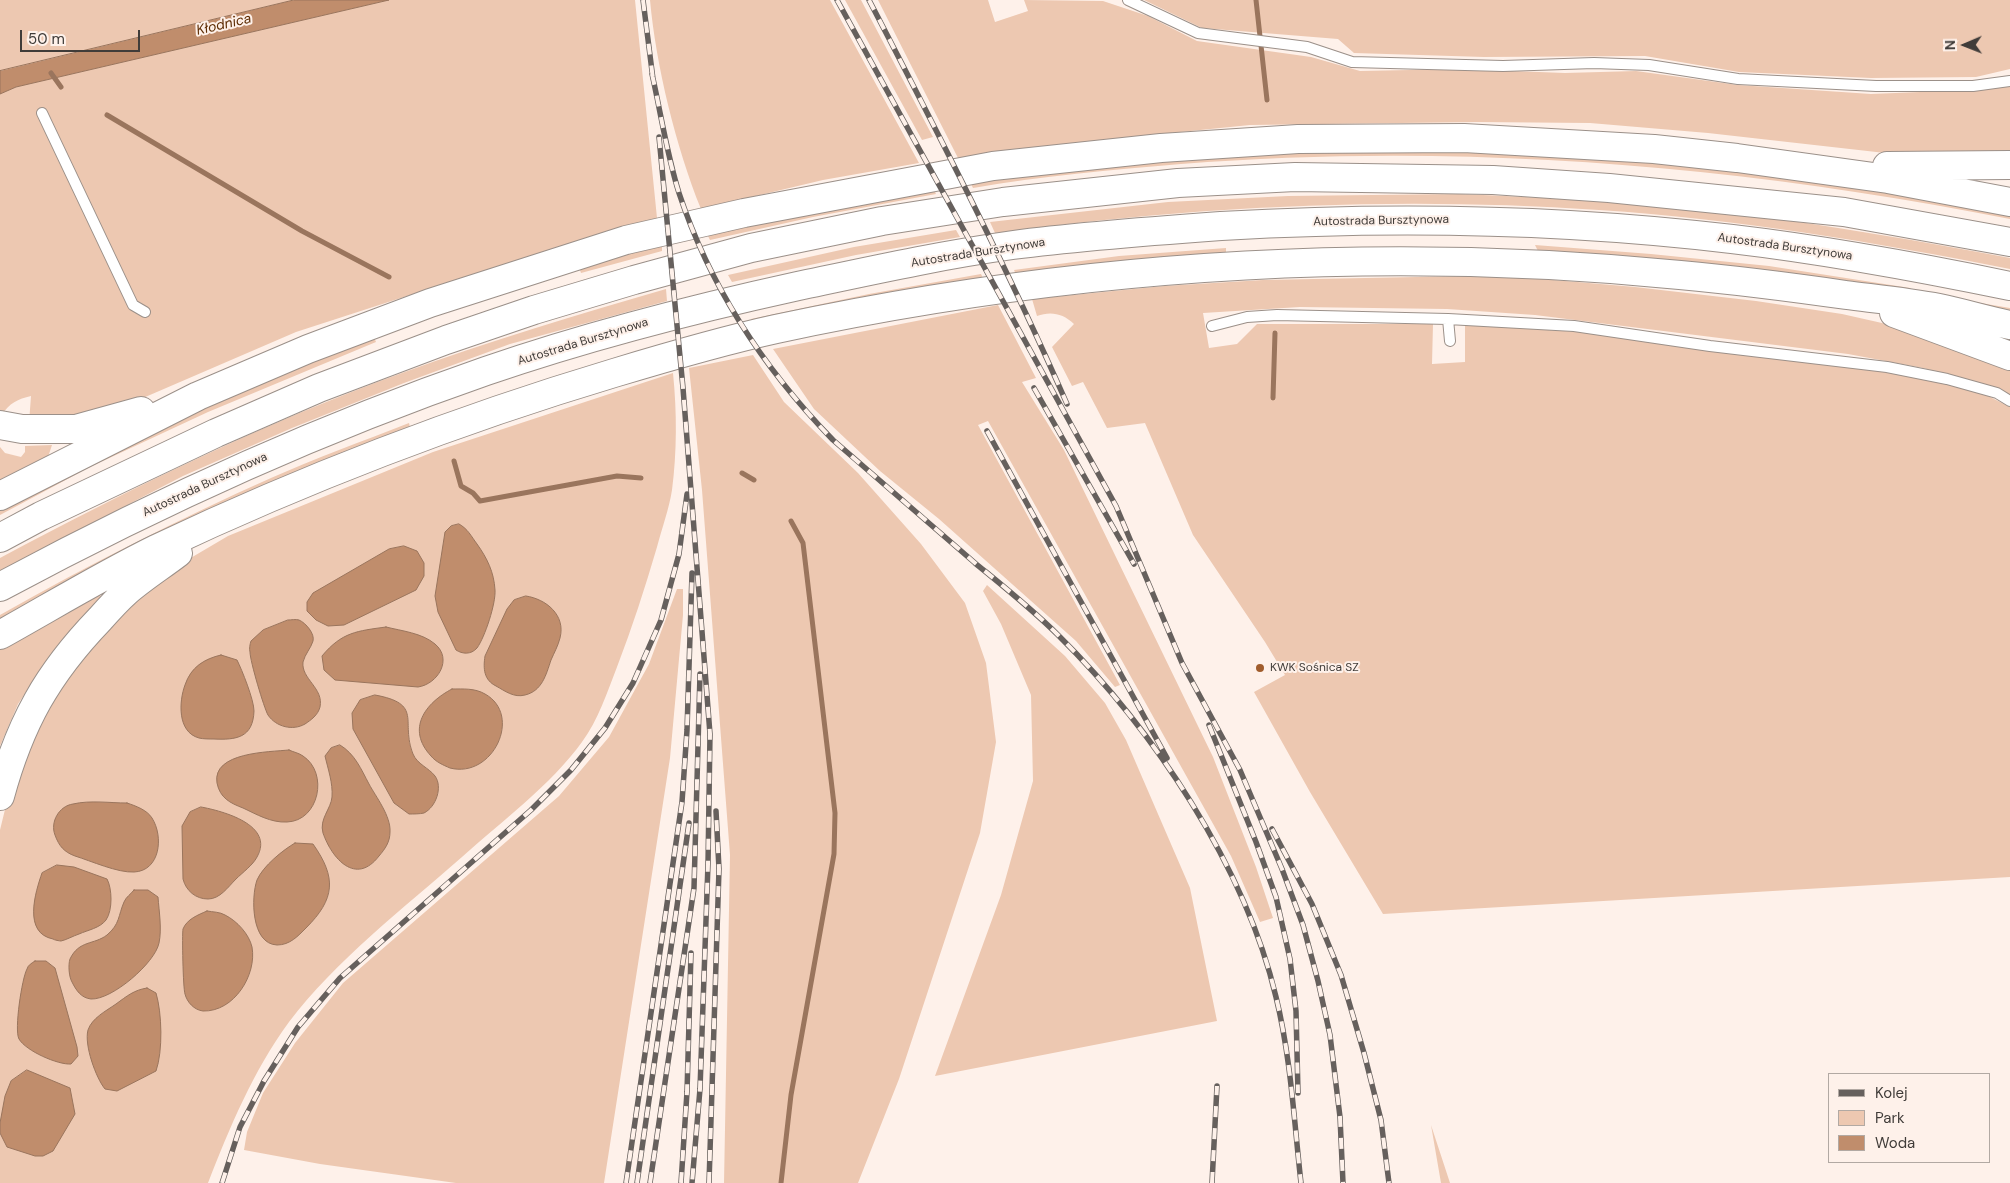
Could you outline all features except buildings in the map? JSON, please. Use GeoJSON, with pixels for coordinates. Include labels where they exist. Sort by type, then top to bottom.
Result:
{"type":"FeatureCollection","features":[{"type":"Feature","properties":{"kind":"highway"},"geometry":{"type":"LineString","coordinates":[[0,496],[198,396],[308,349],[430,303],[626,240],[744,213],[993,166],[1161,148],[1298,139],[1454,138],[1654,149],[1793,164],[1888,179],[2010,202]]}},
{"type":"Feature","properties":{"kind":"highway"},"geometry":{"type":"LineString","coordinates":[[1793,164],[2010,165]]}},
{"type":"Feature","properties":{"kind":"highway"},"geometry":{"type":"LineString","coordinates":[[0,538],[41,516],[224,429],[328,385],[446,340],[525,313],[634,280],[751,248],[882,221],[1003,202],[1178,183],[1285,178],[1493,180],[1618,189],[1844,212],[2010,242]]}},
{"type":"Feature","properties":{"kind":"highway","name":"Autostrada Bursztynowa"},"geometry":{"type":"LineString","coordinates":[[0,587],[138,515],[236,470],[394,404],[488,371],[647,322],[764,294],[891,266],[1015,245],[1159,230],[1296,222],[1411,220],[1530,222],[1730,238],[1904,264],[2010,286]]}},
{"type":"Feature","properties":{"kind":"highway"},"geometry":{"type":"LineString","coordinates":[[0,635],[153,551],[340,468],[452,426],[552,391],[652,362],[770,331],[899,304],[1022,286],[1228,265],[1336,261],[1494,262],[1610,268],[1750,282],[1937,307],[2010,325]]}},
{"type":"Feature","properties":{"kind":"highway"},"geometry":{"type":"LineString","coordinates":[[1843,295],[2010,356]]}},
{"type":"Feature","properties":{"kind":"highway"},"geometry":{"type":"LineString","coordinates":[[11,427],[76,428],[198,396]]}},
{"type":"Feature","properties":{"kind":"highway"},"geometry":{"type":"LineString","coordinates":[[0,796],[19,737],[50,677],[80,640],[126,592],[222,520]]}},
{"type":"Feature","properties":{"kind":"lane"},"geometry":{"type":"LineString","coordinates":[[1128,0],[1198,33],[1307,47],[1352,62],[1503,66],[1594,63],[1649,65],[1738,79],[1876,86],[1973,86],[2010,81]]}},
{"type":"Feature","properties":{"kind":"lane"},"geometry":{"type":"LineString","coordinates":[[42,113],[132,305],[145,312]]}},
{"type":"Feature","properties":{"kind":"lane"},"geometry":{"type":"LineString","coordinates":[[1212,326],[1247,317],[1277,315],[1448,319],[1574,326],[1710,346],[1887,367],[1947,379],[1997,393],[2010,401]]}},
{"type":"Feature","properties":{"kind":"lane"},"geometry":{"type":"LineString","coordinates":[[1448,319],[1450,341]]}},
{"type":"Feature","properties":{"kind":"green space"},"geometry":{"type":"Polygon","coordinates":[[[0,0],[294,0],[0,71],[0,0]]]}},
{"type":"Feature","properties":{"kind":"green space"},"geometry":{"type":"Polygon","coordinates":[[[389,0],[635,0],[657,218],[592,236],[296,332],[136,401],[105,411],[29,423],[31,396],[14,402],[2,415],[0,414],[0,94],[16,87],[389,0]]]}},
{"type":"Feature","properties":{"kind":"green space"},"geometry":{"type":"Polygon","coordinates":[[[650,0],[830,0],[919,163],[823,180],[701,209],[683,159],[668,106],[657,52],[650,0]]]}},
{"type":"Feature","properties":{"kind":"green space"},"geometry":{"type":"Polygon","coordinates":[[[845,0],[861,0],[933,137],[922,140],[845,0]]]}},
{"type":"Feature","properties":{"kind":"green space"},"geometry":{"type":"Polygon","coordinates":[[[878,0],[988,0],[995,22],[1028,11],[1024,0],[1103,1],[1148,16],[1197,41],[1311,57],[1360,71],[1459,69],[1565,73],[1636,71],[1738,85],[1871,94],[1969,90],[2010,86],[2010,156],[1894,154],[1708,133],[1590,123],[1476,122],[1250,125],[1111,139],[958,158],[878,0]]]}},
{"type":"Feature","properties":{"kind":"green space"},"geometry":{"type":"Polygon","coordinates":[[[1144,0],[2010,0],[2010,69],[1976,77],[1871,78],[1739,72],[1645,56],[1484,57],[1354,53],[1338,39],[1202,28],[1144,0]]]}},
{"type":"Feature","properties":{"kind":"green space"},"geometry":{"type":"Polygon","coordinates":[[[1317,150],[1558,153],[1820,179],[2010,213],[2010,219],[1907,200],[1701,172],[1493,157],[1285,158],[1181,164],[1024,180],[973,188],[969,180],[1131,161],[1317,150]]]}},
{"type":"Feature","properties":{"kind":"green space"},"geometry":{"type":"Polygon","coordinates":[[[932,186],[936,194],[813,217],[710,240],[707,234],[932,186]]]}},
{"type":"Feature","properties":{"kind":"green space"},"geometry":{"type":"Polygon","coordinates":[[[1459,194],[1636,203],[1742,214],[1876,234],[2010,258],[2010,269],[1857,241],[1702,219],[1524,206],[1372,204],[1296,206],[1145,216],[995,233],[990,222],[1168,202],[1288,196],[1459,194]]]}},
{"type":"Feature","properties":{"kind":"green space"},"geometry":{"type":"Polygon","coordinates":[[[956,230],[960,237],[856,255],[732,282],[728,275],[854,247],[956,230]]]}},
{"type":"Feature","properties":{"kind":"green space"},"geometry":{"type":"Polygon","coordinates":[[[662,244],[662,251],[581,273],[579,267],[662,244]]]}},
{"type":"Feature","properties":{"kind":"green space"},"geometry":{"type":"Polygon","coordinates":[[[1535,245],[1769,266],[1910,288],[1915,292],[2010,308],[2010,316],[1539,253],[1535,245]]]}},
{"type":"Feature","properties":{"kind":"green space"},"geometry":{"type":"Polygon","coordinates":[[[1226,248],[1226,255],[1017,277],[1014,270],[1119,256],[1226,248]]]}},
{"type":"Feature","properties":{"kind":"green space"},"geometry":{"type":"Polygon","coordinates":[[[981,274],[984,280],[755,325],[751,319],[869,294],[981,274]]]}},
{"type":"Feature","properties":{"kind":"green space"},"geometry":{"type":"Polygon","coordinates":[[[1468,276],[1542,279],[1635,287],[1756,301],[1842,314],[1913,330],[2010,368],[2010,395],[1999,389],[1923,368],[1848,354],[1535,315],[1447,309],[1300,307],[1203,313],[1209,348],[1237,344],[1257,324],[1433,324],[1432,364],[1465,362],[1465,325],[1581,332],[1885,371],[1978,391],[2010,407],[2010,877],[1383,914],[1310,792],[1254,692],[1285,675],[1193,535],[1145,423],[1107,428],[1083,382],[1072,386],[1052,347],[1074,324],[1061,315],[1047,314],[1037,316],[1032,299],[1164,286],[1263,280],[1468,276]]]}},
{"type":"Feature","properties":{"kind":"green space"},"geometry":{"type":"Polygon","coordinates":[[[666,289],[667,301],[510,344],[404,383],[292,428],[183,476],[0,571],[0,558],[148,482],[299,413],[350,392],[467,350],[666,289]]]}},
{"type":"Feature","properties":{"kind":"green space"},"geometry":{"type":"Polygon","coordinates":[[[998,305],[1036,378],[1022,382],[1064,450],[1213,757],[1256,867],[1273,918],[1260,922],[1231,856],[988,421],[978,425],[1120,685],[1115,687],[1076,641],[939,519],[880,471],[814,409],[773,349],[998,305]]]}},
{"type":"Feature","properties":{"kind":"green space"},"geometry":{"type":"Polygon","coordinates":[[[373,335],[376,342],[208,412],[90,467],[0,515],[0,506],[86,460],[373,335]]]}},
{"type":"Feature","properties":{"kind":"green space"},"geometry":{"type":"Polygon","coordinates":[[[753,355],[784,402],[858,473],[921,544],[965,603],[986,663],[996,742],[980,833],[899,1079],[858,1183],[724,1183],[730,855],[702,490],[689,368],[753,355]]]}},
{"type":"Feature","properties":{"kind":"green space"},"geometry":{"type":"Polygon","coordinates":[[[673,373],[676,447],[674,476],[667,511],[638,608],[606,696],[588,734],[570,758],[541,788],[349,956],[307,999],[276,1041],[253,1080],[208,1183],[0,1183],[0,830],[12,781],[59,681],[111,620],[172,569],[228,536],[433,452],[673,373]]]}},
{"type":"Feature","properties":{"kind":"green space"},"geometry":{"type":"Polygon","coordinates":[[[409,423],[410,427],[0,623],[0,615],[100,560],[168,526],[288,471],[409,423]]]}},
{"type":"Feature","properties":{"kind":"green space"},"geometry":{"type":"Polygon","coordinates":[[[52,445],[48,457],[0,483],[0,447],[5,453],[21,457],[25,452],[25,446],[52,445]]]}},
{"type":"Feature","properties":{"kind":"green space"},"geometry":{"type":"Polygon","coordinates":[[[987,585],[1065,656],[1105,703],[1126,740],[1190,888],[1217,1021],[935,1076],[1001,895],[1033,781],[1031,695],[1001,624],[983,591],[987,585]]]}},
{"type":"Feature","properties":{"kind":"green space"},"geometry":{"type":"Polygon","coordinates":[[[677,589],[683,589],[683,615],[670,758],[604,1183],[456,1183],[320,1164],[244,1150],[247,1132],[263,1093],[295,1043],[343,983],[559,796],[609,737],[649,664],[677,589]]]}},
{"type":"Feature","properties":{"kind":"green space"},"geometry":{"type":"Polygon","coordinates":[[[99,592],[102,600],[57,646],[18,704],[0,746],[0,647],[99,592]]]}},
{"type":"Feature","properties":{"kind":"green space"},"geometry":{"type":"Polygon","coordinates":[[[1431,1125],[1450,1183],[1441,1183],[1431,1125]]]}},
{"type":"Feature","properties":{"kind":"water","name":"Kłodnica"},"geometry":{"type":"Polygon","coordinates":[[[294,0],[389,0],[16,87],[0,94],[0,71],[294,0]]]}},
{"type":"Feature","properties":{"kind":"water"},"geometry":{"type":"Polygon","coordinates":[[[459,524],[465,528],[484,555],[492,571],[495,590],[492,611],[483,636],[477,648],[467,653],[456,650],[438,612],[435,596],[445,532],[451,526],[459,524]]]}},
{"type":"Feature","properties":{"kind":"water"},"geometry":{"type":"Polygon","coordinates":[[[404,546],[417,551],[424,563],[424,576],[416,590],[344,625],[328,626],[316,620],[307,611],[307,602],[313,593],[389,549],[404,546]]]}},
{"type":"Feature","properties":{"kind":"water"},"geometry":{"type":"Polygon","coordinates":[[[526,596],[541,601],[553,610],[560,622],[561,630],[558,644],[542,682],[531,693],[517,696],[506,692],[489,681],[484,670],[484,661],[507,609],[514,600],[526,596]]]}},
{"type":"Feature","properties":{"kind":"water"},"geometry":{"type":"Polygon","coordinates":[[[288,620],[302,621],[313,635],[312,644],[303,662],[303,668],[319,694],[320,700],[319,710],[314,717],[305,724],[295,727],[280,725],[268,715],[252,665],[250,649],[251,641],[263,630],[288,620]]]}},
{"type":"Feature","properties":{"kind":"water"},"geometry":{"type":"Polygon","coordinates":[[[386,627],[424,637],[435,644],[443,657],[443,663],[441,670],[432,681],[418,687],[335,680],[324,670],[322,656],[343,637],[386,627]]]}},
{"type":"Feature","properties":{"kind":"water"},"geometry":{"type":"Polygon","coordinates":[[[221,655],[237,660],[252,700],[253,720],[247,732],[236,738],[199,738],[192,735],[183,723],[181,707],[183,692],[191,673],[199,665],[221,655]]]}},
{"type":"Feature","properties":{"kind":"water"},"geometry":{"type":"Polygon","coordinates":[[[452,689],[473,690],[485,694],[496,704],[502,716],[502,730],[498,743],[490,755],[479,764],[465,769],[450,768],[437,762],[424,746],[420,736],[422,718],[427,709],[442,695],[452,689]]]}},
{"type":"Feature","properties":{"kind":"water"},"geometry":{"type":"Polygon","coordinates":[[[375,695],[400,703],[405,709],[408,716],[413,754],[417,761],[435,776],[438,786],[437,796],[432,806],[424,813],[409,814],[394,803],[353,729],[352,713],[360,700],[375,695]]]}},
{"type":"Feature","properties":{"kind":"water"},"geometry":{"type":"Polygon","coordinates":[[[340,745],[357,762],[382,807],[390,826],[389,839],[385,848],[370,865],[362,869],[346,866],[339,860],[327,843],[322,828],[332,797],[331,781],[325,756],[331,748],[340,745]]]}},
{"type":"Feature","properties":{"kind":"water"},"geometry":{"type":"Polygon","coordinates":[[[289,750],[301,755],[311,764],[316,773],[318,784],[317,795],[313,805],[307,814],[298,820],[281,822],[269,820],[234,804],[220,793],[217,783],[218,773],[223,765],[232,759],[256,753],[289,750]]]}},
{"type":"Feature","properties":{"kind":"water"},"geometry":{"type":"Polygon","coordinates":[[[86,802],[127,803],[150,815],[158,834],[157,852],[149,866],[143,870],[128,872],[104,866],[71,854],[62,848],[58,842],[54,830],[55,820],[60,811],[68,805],[86,802]]]}},
{"type":"Feature","properties":{"kind":"water"},"geometry":{"type":"Polygon","coordinates":[[[201,807],[222,812],[244,822],[253,828],[259,836],[261,846],[255,860],[224,892],[208,899],[199,898],[192,894],[186,887],[183,879],[182,826],[190,812],[201,807]]]}},
{"type":"Feature","properties":{"kind":"water"},"geometry":{"type":"Polygon","coordinates":[[[295,843],[313,844],[321,856],[329,878],[327,898],[316,917],[297,937],[282,945],[268,943],[262,937],[255,919],[254,897],[257,880],[268,864],[295,843]]]}},
{"type":"Feature","properties":{"kind":"water"},"geometry":{"type":"Polygon","coordinates":[[[57,865],[74,867],[107,879],[111,893],[110,911],[106,920],[101,925],[61,941],[44,935],[34,921],[34,901],[42,873],[57,865]]]}},
{"type":"Feature","properties":{"kind":"water"},"geometry":{"type":"Polygon","coordinates":[[[134,890],[148,890],[158,897],[160,932],[156,951],[141,970],[121,987],[100,998],[91,999],[84,997],[77,991],[71,980],[70,959],[82,946],[102,938],[111,931],[117,923],[125,900],[134,890]]]}},
{"type":"Feature","properties":{"kind":"water"},"geometry":{"type":"Polygon","coordinates":[[[207,911],[223,914],[238,924],[250,942],[253,958],[247,980],[233,999],[214,1010],[203,1011],[191,1005],[185,994],[183,929],[190,920],[207,911]]]}},
{"type":"Feature","properties":{"kind":"water"},"geometry":{"type":"Polygon","coordinates":[[[35,961],[46,961],[55,968],[77,1047],[78,1056],[71,1064],[58,1062],[43,1056],[28,1048],[19,1039],[17,1026],[23,982],[30,964],[35,961]]]}},
{"type":"Feature","properties":{"kind":"water"},"geometry":{"type":"Polygon","coordinates":[[[147,988],[156,993],[160,1011],[161,1043],[156,1071],[117,1091],[105,1089],[92,1061],[88,1044],[88,1030],[96,1018],[104,1012],[138,990],[147,988]]]}},
{"type":"Feature","properties":{"kind":"water"},"geometry":{"type":"Polygon","coordinates":[[[27,1070],[70,1088],[75,1114],[53,1151],[43,1156],[35,1156],[7,1147],[0,1133],[5,1096],[11,1081],[27,1070]]]}},
{"type":"Feature","properties":{"kind":"waterway"},"geometry":{"type":"LineString","coordinates":[[1256,0],[1267,100]]}},
{"type":"Feature","properties":{"kind":"waterway"},"geometry":{"type":"LineString","coordinates":[[51,73],[61,87]]}},
{"type":"Feature","properties":{"kind":"waterway"},"geometry":{"type":"LineString","coordinates":[[107,115],[302,231],[389,277]]}},
{"type":"Feature","properties":{"kind":"waterway"},"geometry":{"type":"LineString","coordinates":[[1273,398],[1275,333]]}},
{"type":"Feature","properties":{"kind":"waterway"},"geometry":{"type":"LineString","coordinates":[[454,461],[461,486],[473,493],[480,501],[617,476],[641,478]]}},
{"type":"Feature","properties":{"kind":"waterway"},"geometry":{"type":"LineString","coordinates":[[742,473],[754,480]]}},
{"type":"Feature","properties":{"kind":"waterway"},"geometry":{"type":"LineString","coordinates":[[781,1183],[791,1095],[834,854],[835,813],[803,543],[791,521]]}},
{"type":"Feature","properties":{"kind":"railway"},"geometry":{"type":"LineString","coordinates":[[643,0],[653,79]]}},
{"type":"Feature","properties":{"kind":"railway"},"geometry":{"type":"LineString","coordinates":[[837,0],[1116,506],[1182,663],[1240,770],[1282,869],[1303,925],[1318,981],[1330,1035],[1340,1117],[1343,1183]]}},
{"type":"Feature","properties":{"kind":"railway"},"geometry":{"type":"LineString","coordinates":[[869,0],[996,251],[1067,404]]}},
{"type":"Feature","properties":{"kind":"railway"},"geometry":{"type":"LineString","coordinates":[[652,74],[671,164],[692,228],[723,294],[763,356],[808,413],[833,440],[1028,607],[1058,635],[1128,713],[1161,756],[1191,802],[1242,898],[1262,948],[1276,997],[1289,1066],[1301,1183]]}},
{"type":"Feature","properties":{"kind":"railway"},"geometry":{"type":"LineString","coordinates":[[659,137],[683,388],[710,734],[708,864],[700,1089],[692,1183]]}},
{"type":"Feature","properties":{"kind":"railway"},"geometry":{"type":"LineString","coordinates":[[1034,388],[1134,564]]}},
{"type":"Feature","properties":{"kind":"railway"},"geometry":{"type":"LineString","coordinates":[[987,431],[1167,758]]}},
{"type":"Feature","properties":{"kind":"railway"},"geometry":{"type":"LineString","coordinates":[[222,1183],[240,1127],[264,1081],[298,1027],[340,978],[531,810],[571,770],[605,728],[633,683],[661,620],[679,554],[687,494]]}},
{"type":"Feature","properties":{"kind":"railway"},"geometry":{"type":"LineString","coordinates":[[626,1183],[682,802],[687,730],[692,573]]}},
{"type":"Feature","properties":{"kind":"railway"},"geometry":{"type":"LineString","coordinates":[[650,1183],[694,888],[700,674]]}},
{"type":"Feature","properties":{"kind":"railway"},"geometry":{"type":"LineString","coordinates":[[1209,725],[1276,897],[1290,959],[1296,1011],[1298,1093]]}},
{"type":"Feature","properties":{"kind":"railway"},"geometry":{"type":"LineString","coordinates":[[709,1183],[719,869],[716,811]]}},
{"type":"Feature","properties":{"kind":"railway"},"geometry":{"type":"LineString","coordinates":[[637,1183],[689,823]]}},
{"type":"Feature","properties":{"kind":"railway"},"geometry":{"type":"LineString","coordinates":[[1272,829],[1312,904],[1341,975],[1381,1120],[1389,1183]]}},
{"type":"Feature","properties":{"kind":"railway"},"geometry":{"type":"LineString","coordinates":[[681,1183],[687,1092],[691,953]]}},
{"type":"Feature","properties":{"kind":"railway"},"geometry":{"type":"LineString","coordinates":[[1212,1183],[1217,1086]]}},
{"type":"Feature","properties":{"kind":"place","name":"KWK Sośnica SZ"},"geometry":{"type":"Point","coordinates":[1260,668]}}]}
